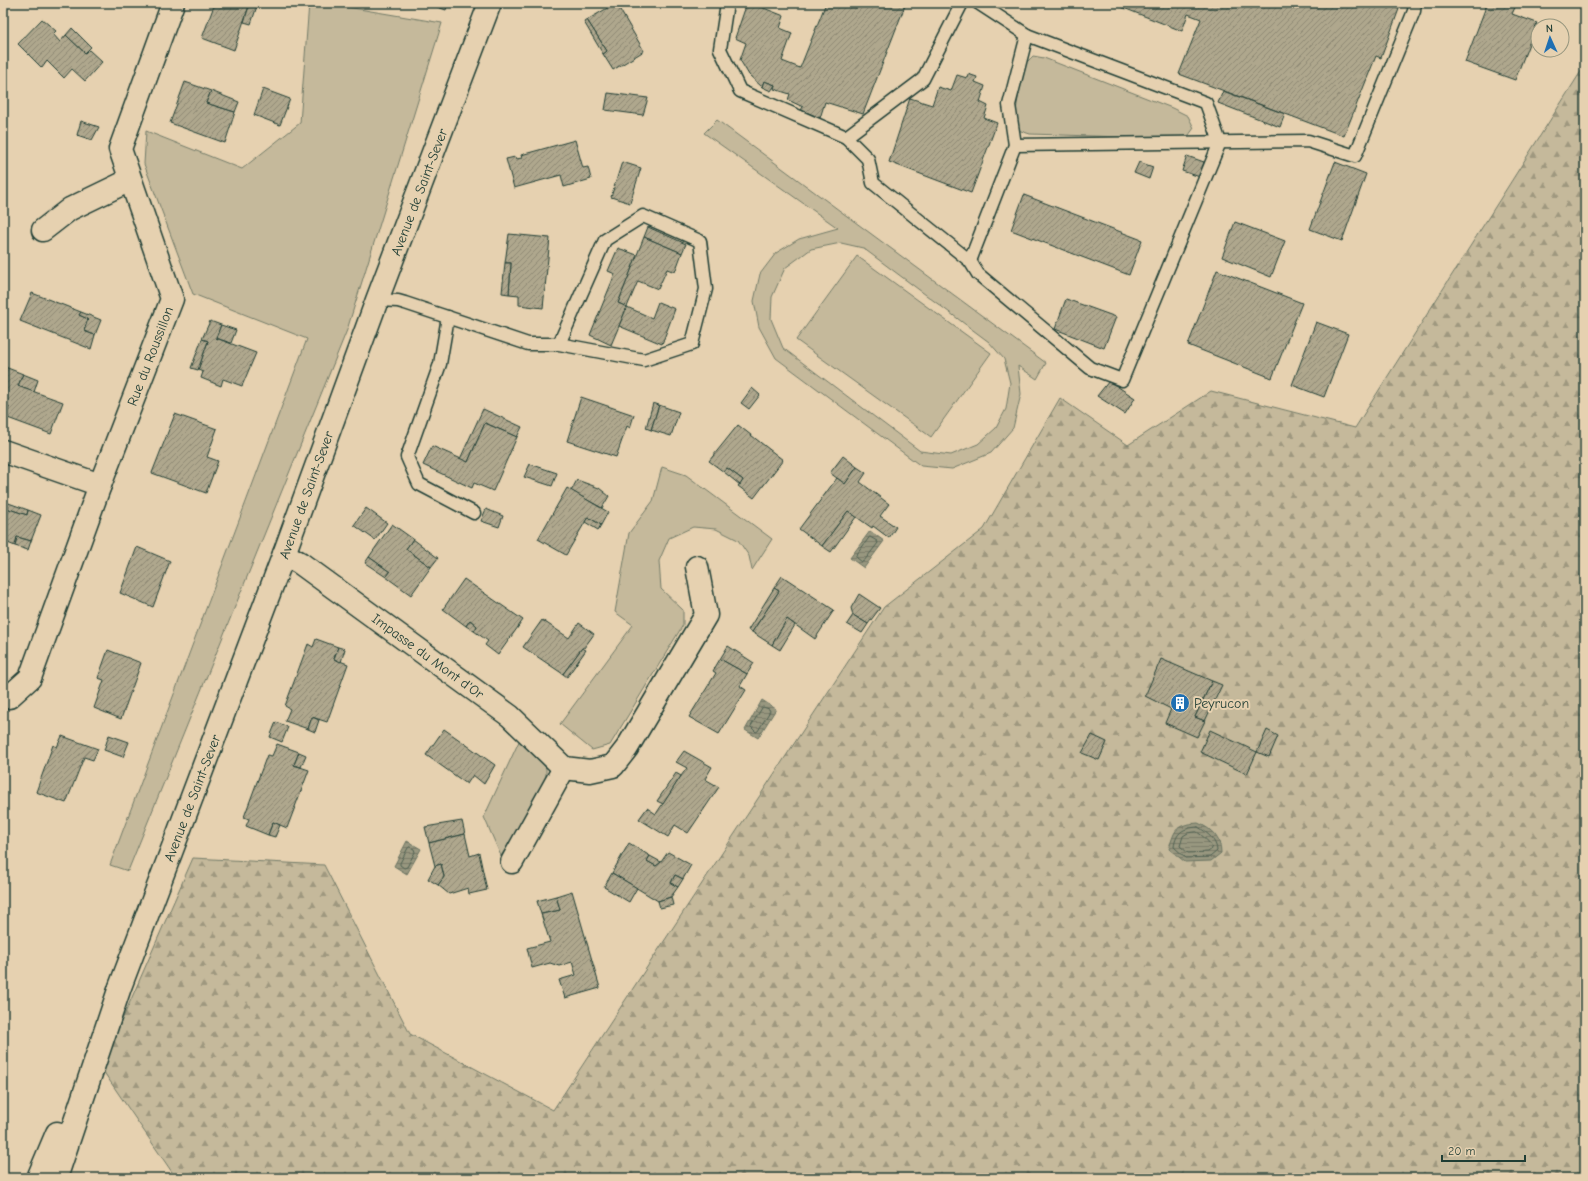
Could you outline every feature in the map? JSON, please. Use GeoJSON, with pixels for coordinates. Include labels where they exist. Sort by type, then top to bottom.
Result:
{"type":"FeatureCollection","features":[{"type":"Feature","properties":{"kind":"street","name":"Rue du Roussillon"},"geometry":{"type":"LineString","coordinates":[[3,697],[9,697],[30,678],[100,485],[172,299],[120,149],[173,3]]}},
{"type":"Feature","properties":{"kind":"street","name":"Avenue de Saint-Sever"},"geometry":{"type":"LineString","coordinates":[[56,1178],[120,987],[284,554],[377,300],[490,3]]}},
{"type":"Feature","properties":{"kind":"street"},"geometry":{"type":"LineString","coordinates":[[43,230],[70,209],[130,180]]}},
{"type":"Feature","properties":{"kind":"street"},"geometry":{"type":"LineString","coordinates":[[3,452],[100,485]]}},
{"type":"Feature","properties":{"kind":"street","name":"Impasse du Mont d'Or"},"geometry":{"type":"LineString","coordinates":[[284,554],[300,563],[510,716],[564,768]]}},
{"type":"Feature","properties":{"kind":"street"},"geometry":{"type":"LineString","coordinates":[[512,862],[564,768],[590,771],[613,766],[627,748],[706,615],[697,567]]}},
{"type":"Feature","properties":{"kind":"street","name":"Avenue de Saint-Sever"},"geometry":{"type":"LineString","coordinates":[[38,1178],[120,987]]}},
{"type":"Feature","properties":{"kind":"lane"},"geometry":{"type":"LineString","coordinates":[[727,3],[720,49],[740,91],[846,137],[868,159],[873,183],[970,260],[978,274],[1090,368],[1122,380],[1220,142],[1206,103],[1027,35],[978,3]]}},
{"type":"Feature","properties":{"kind":"lane"},"geometry":{"type":"LineString","coordinates":[[846,137],[923,79],[962,3]]}},
{"type":"Feature","properties":{"kind":"lane"},"geometry":{"type":"LineString","coordinates":[[1014,145],[1308,141],[1356,156],[1414,11],[1415,3]]}},
{"type":"Feature","properties":{"kind":"lane"},"geometry":{"type":"LineString","coordinates":[[970,260],[1014,145],[1009,106],[1027,35]]}},
{"type":"Feature","properties":{"kind":"lane"},"geometry":{"type":"LineString","coordinates":[[377,300],[398,301],[528,344],[559,344],[644,360],[692,344],[706,289],[700,241],[643,216],[605,240],[559,344]]}},
{"type":"Feature","properties":{"kind":"lane"},"geometry":{"type":"LineString","coordinates":[[448,317],[440,364],[407,457],[419,484],[474,513]]}},
{"type":"Feature","properties":{"kind":"green space"},"geometry":{"type":"Polygon","coordinates":[[[309,3],[323,3],[442,23],[347,330],[128,871],[110,865],[307,339],[193,294],[144,164],[146,131],[242,169],[300,123],[309,3]]]}},
{"type":"Feature","properties":{"kind":"green space"},"geometry":{"type":"Polygon","coordinates":[[[1033,56],[1044,58],[1172,108],[1188,116],[1194,128],[1186,139],[1030,134],[1018,130],[1016,111],[1023,66],[1033,56]]]}},
{"type":"Feature","properties":{"kind":"green space"},"geometry":{"type":"Polygon","coordinates":[[[1585,65],[1585,1178],[176,1178],[101,1068],[193,858],[324,865],[410,1034],[553,1110],[884,607],[984,529],[1060,398],[1128,445],[1211,391],[1355,428],[1585,65]]]}},
{"type":"Feature","properties":{"kind":"green space"},"geometry":{"type":"Polygon","coordinates":[[[717,120],[1046,363],[1037,379],[1018,366],[1021,394],[1013,428],[991,453],[952,469],[921,466],[776,358],[759,327],[754,301],[760,274],[776,253],[799,239],[838,228],[704,133],[717,120]],[[841,243],[811,249],[785,268],[772,297],[771,319],[783,348],[920,451],[951,455],[978,444],[996,428],[1006,409],[1010,383],[1004,359],[989,342],[863,248],[841,243]]]}},
{"type":"Feature","properties":{"kind":"green space"},"geometry":{"type":"Polygon","coordinates":[[[857,256],[991,353],[931,437],[796,340],[857,256]]]}},
{"type":"Feature","properties":{"kind":"green space"},"geometry":{"type":"Polygon","coordinates":[[[662,467],[686,475],[772,539],[752,570],[749,556],[738,540],[716,529],[693,527],[669,538],[659,561],[661,589],[683,610],[683,625],[610,745],[592,750],[560,724],[633,625],[615,612],[629,533],[653,501],[662,467]]]}},
{"type":"Feature","properties":{"kind":"green space"},"geometry":{"type":"Polygon","coordinates":[[[521,737],[546,768],[546,786],[501,856],[484,817],[521,737]]]}},
{"type":"Feature","properties":{"kind":"water"},"geometry":{"type":"Polygon","coordinates":[[[870,531],[884,541],[864,568],[850,558],[870,531]]]}},
{"type":"Feature","properties":{"kind":"water"},"geometry":{"type":"Polygon","coordinates":[[[762,700],[776,709],[758,738],[745,730],[762,700]]]}},
{"type":"Feature","properties":{"kind":"water"},"geometry":{"type":"Polygon","coordinates":[[[1198,823],[1208,828],[1215,835],[1221,848],[1221,853],[1211,861],[1185,862],[1169,849],[1173,836],[1181,827],[1198,823]]]}},
{"type":"Feature","properties":{"kind":"water"},"geometry":{"type":"Polygon","coordinates":[[[407,841],[421,849],[407,874],[394,866],[407,841]]]}},
{"type":"Feature","properties":{"kind":"building"},"geometry":{"type":"Polygon","coordinates":[[[215,3],[250,3],[234,50],[202,38],[215,3]]]}},
{"type":"Feature","properties":{"kind":"building"},"geometry":{"type":"Polygon","coordinates":[[[250,3],[258,3],[251,24],[244,22],[250,3]]]}},
{"type":"Feature","properties":{"kind":"building"},"geometry":{"type":"Polygon","coordinates":[[[426,3],[448,3],[446,10],[426,3]]]}},
{"type":"Feature","properties":{"kind":"building"},"geometry":{"type":"Polygon","coordinates":[[[616,3],[644,51],[613,70],[603,54],[607,51],[587,20],[616,3]]]}},
{"type":"Feature","properties":{"kind":"building"},"geometry":{"type":"Polygon","coordinates":[[[747,3],[751,3],[784,16],[780,28],[792,33],[782,61],[800,68],[826,3],[906,3],[863,114],[825,102],[820,118],[801,110],[803,107],[788,100],[790,94],[774,89],[775,85],[764,81],[762,87],[749,75],[740,60],[746,43],[735,38],[747,3]]]}},
{"type":"Feature","properties":{"kind":"building"},"geometry":{"type":"Polygon","coordinates":[[[1111,3],[1382,3],[1399,9],[1381,58],[1376,56],[1344,136],[1179,74],[1201,19],[1188,14],[1182,31],[1111,3]]]}},
{"type":"Feature","properties":{"kind":"building"},"geometry":{"type":"Polygon","coordinates":[[[1483,3],[1517,3],[1512,14],[1530,20],[1530,41],[1515,80],[1465,62],[1487,4],[1483,3]]]}},
{"type":"Feature","properties":{"kind":"building"},"geometry":{"type":"Polygon","coordinates":[[[42,19],[56,31],[53,34],[60,42],[66,35],[85,53],[88,49],[102,62],[85,81],[72,69],[64,78],[47,61],[42,68],[18,44],[42,19]]]}},
{"type":"Feature","properties":{"kind":"building"},"geometry":{"type":"Polygon","coordinates":[[[587,20],[607,51],[603,54],[584,22],[587,20]]]}},
{"type":"Feature","properties":{"kind":"building"},"geometry":{"type":"Polygon","coordinates":[[[72,28],[91,47],[85,53],[66,35],[72,28]]]}},
{"type":"Feature","properties":{"kind":"building"},"geometry":{"type":"Polygon","coordinates":[[[968,74],[977,77],[975,82],[985,86],[980,102],[988,106],[984,118],[997,123],[971,193],[889,162],[910,98],[932,105],[938,87],[951,91],[957,75],[967,78],[968,74]]]}},
{"type":"Feature","properties":{"kind":"building"},"geometry":{"type":"Polygon","coordinates":[[[764,81],[775,85],[771,91],[762,87],[764,81]]]}},
{"type":"Feature","properties":{"kind":"building"},"geometry":{"type":"Polygon","coordinates":[[[185,82],[211,91],[206,103],[235,112],[225,143],[170,123],[185,82]]]}},
{"type":"Feature","properties":{"kind":"building"},"geometry":{"type":"Polygon","coordinates":[[[263,89],[290,99],[280,125],[254,115],[263,89]]]}},
{"type":"Feature","properties":{"kind":"building"},"geometry":{"type":"Polygon","coordinates":[[[211,91],[239,102],[235,112],[206,103],[211,91]]]}},
{"type":"Feature","properties":{"kind":"building"},"geometry":{"type":"Polygon","coordinates":[[[1223,91],[1285,114],[1280,127],[1218,103],[1223,91]]]}},
{"type":"Feature","properties":{"kind":"building"},"geometry":{"type":"Polygon","coordinates":[[[608,93],[648,98],[643,115],[605,110],[608,93]]]}},
{"type":"Feature","properties":{"kind":"building"},"geometry":{"type":"Polygon","coordinates":[[[81,121],[99,127],[92,140],[77,135],[81,121]]]}},
{"type":"Feature","properties":{"kind":"building"},"geometry":{"type":"Polygon","coordinates":[[[575,140],[583,168],[588,167],[591,179],[564,187],[561,175],[514,188],[506,159],[515,157],[516,159],[522,158],[521,155],[575,140]]]}},
{"type":"Feature","properties":{"kind":"building"},"geometry":{"type":"Polygon","coordinates":[[[1187,156],[1204,162],[1200,177],[1182,171],[1187,156]]]}},
{"type":"Feature","properties":{"kind":"building"},"geometry":{"type":"Polygon","coordinates":[[[622,162],[641,168],[630,203],[611,197],[622,162]]]}},
{"type":"Feature","properties":{"kind":"building"},"geometry":{"type":"Polygon","coordinates":[[[1139,162],[1153,167],[1149,179],[1134,173],[1139,162]]]}},
{"type":"Feature","properties":{"kind":"building"},"geometry":{"type":"Polygon","coordinates":[[[1335,162],[1366,174],[1342,241],[1310,229],[1335,162]]]}},
{"type":"Feature","properties":{"kind":"building"},"geometry":{"type":"Polygon","coordinates":[[[1024,195],[1142,240],[1129,275],[1011,230],[1024,195]]]}},
{"type":"Feature","properties":{"kind":"building"},"geometry":{"type":"Polygon","coordinates":[[[1235,222],[1285,241],[1271,277],[1222,257],[1235,222]]]}},
{"type":"Feature","properties":{"kind":"building"},"geometry":{"type":"Polygon","coordinates":[[[648,227],[686,244],[682,253],[644,237],[648,227]]]}},
{"type":"Feature","properties":{"kind":"building"},"geometry":{"type":"Polygon","coordinates":[[[509,234],[550,238],[543,308],[519,305],[519,295],[509,294],[511,263],[505,263],[509,234]]]}},
{"type":"Feature","properties":{"kind":"building"},"geometry":{"type":"Polygon","coordinates":[[[644,237],[682,253],[675,272],[667,269],[658,289],[638,281],[627,307],[618,303],[644,237]]]}},
{"type":"Feature","properties":{"kind":"building"},"geometry":{"type":"Polygon","coordinates":[[[618,248],[637,255],[618,303],[627,307],[611,345],[590,335],[615,274],[608,271],[618,248]]]}},
{"type":"Feature","properties":{"kind":"building"},"geometry":{"type":"Polygon","coordinates":[[[505,263],[511,263],[509,294],[502,293],[505,263]]]}},
{"type":"Feature","properties":{"kind":"building"},"geometry":{"type":"Polygon","coordinates":[[[1217,270],[1302,303],[1272,378],[1188,345],[1217,270]]]}},
{"type":"Feature","properties":{"kind":"building"},"geometry":{"type":"Polygon","coordinates":[[[32,293],[81,312],[79,315],[88,319],[84,331],[95,335],[91,349],[20,321],[32,293]]]}},
{"type":"Feature","properties":{"kind":"building"},"geometry":{"type":"Polygon","coordinates":[[[1066,299],[1116,317],[1104,348],[1055,329],[1066,299]]]}},
{"type":"Feature","properties":{"kind":"building"},"geometry":{"type":"Polygon","coordinates":[[[658,302],[675,309],[662,344],[619,326],[627,307],[652,318],[658,302]]]}},
{"type":"Feature","properties":{"kind":"building"},"geometry":{"type":"Polygon","coordinates":[[[81,312],[101,320],[95,335],[84,331],[88,319],[79,315],[81,312]]]}},
{"type":"Feature","properties":{"kind":"building"},"geometry":{"type":"Polygon","coordinates":[[[210,321],[221,325],[216,338],[256,353],[242,386],[223,379],[221,386],[201,378],[203,372],[198,370],[208,341],[202,339],[210,321]]]}},
{"type":"Feature","properties":{"kind":"building"},"geometry":{"type":"Polygon","coordinates":[[[1316,322],[1348,334],[1324,397],[1292,385],[1316,322]]]}},
{"type":"Feature","properties":{"kind":"building"},"geometry":{"type":"Polygon","coordinates":[[[221,325],[236,330],[231,343],[216,338],[221,325]]]}},
{"type":"Feature","properties":{"kind":"building"},"geometry":{"type":"Polygon","coordinates":[[[202,339],[208,341],[198,370],[191,368],[202,339]]]}},
{"type":"Feature","properties":{"kind":"building"},"geometry":{"type":"Polygon","coordinates":[[[5,367],[23,374],[18,386],[63,402],[51,434],[5,417],[9,407],[3,405],[3,374],[5,367]]]}},
{"type":"Feature","properties":{"kind":"building"},"geometry":{"type":"Polygon","coordinates":[[[23,374],[38,380],[34,392],[18,386],[23,374]]]}},
{"type":"Feature","properties":{"kind":"building"},"geometry":{"type":"Polygon","coordinates":[[[1109,381],[1135,398],[1125,414],[1097,396],[1109,381]]]}},
{"type":"Feature","properties":{"kind":"building"},"geometry":{"type":"Polygon","coordinates":[[[752,388],[760,395],[749,409],[741,403],[752,388]]]}},
{"type":"Feature","properties":{"kind":"building"},"geometry":{"type":"Polygon","coordinates":[[[581,397],[634,415],[630,428],[627,426],[616,457],[567,441],[581,397]]]}},
{"type":"Feature","properties":{"kind":"building"},"geometry":{"type":"Polygon","coordinates":[[[653,403],[659,405],[651,430],[646,428],[653,403]]]}},
{"type":"Feature","properties":{"kind":"building"},"geometry":{"type":"Polygon","coordinates":[[[3,405],[9,407],[5,417],[3,417],[3,405]]]}},
{"type":"Feature","properties":{"kind":"building"},"geometry":{"type":"Polygon","coordinates":[[[659,405],[679,412],[671,436],[651,430],[659,405]]]}},
{"type":"Feature","properties":{"kind":"building"},"geometry":{"type":"Polygon","coordinates":[[[483,409],[522,427],[517,437],[485,423],[468,462],[460,459],[483,409]]]}},
{"type":"Feature","properties":{"kind":"building"},"geometry":{"type":"Polygon","coordinates":[[[175,414],[217,429],[207,457],[218,461],[206,493],[152,473],[175,414]]]}},
{"type":"Feature","properties":{"kind":"building"},"geometry":{"type":"Polygon","coordinates":[[[485,423],[517,437],[493,491],[474,483],[472,488],[423,465],[432,446],[468,462],[485,423]]]}},
{"type":"Feature","properties":{"kind":"building"},"geometry":{"type":"Polygon","coordinates":[[[738,425],[783,460],[754,498],[738,486],[743,480],[727,468],[724,472],[709,461],[738,425]]]}},
{"type":"Feature","properties":{"kind":"building"},"geometry":{"type":"Polygon","coordinates":[[[843,456],[857,467],[845,484],[830,473],[843,456]]]}},
{"type":"Feature","properties":{"kind":"building"},"geometry":{"type":"Polygon","coordinates":[[[530,464],[557,473],[552,486],[524,477],[530,464]]]}},
{"type":"Feature","properties":{"kind":"building"},"geometry":{"type":"Polygon","coordinates":[[[857,467],[866,473],[860,482],[889,504],[880,516],[896,527],[889,538],[873,526],[872,528],[848,511],[822,546],[799,529],[837,478],[845,484],[857,467]]]}},
{"type":"Feature","properties":{"kind":"building"},"geometry":{"type":"Polygon","coordinates":[[[727,468],[743,480],[740,485],[724,472],[727,468]]]}},
{"type":"Feature","properties":{"kind":"building"},"geometry":{"type":"Polygon","coordinates":[[[577,480],[599,488],[609,496],[602,508],[571,491],[577,480]]]}},
{"type":"Feature","properties":{"kind":"building"},"geometry":{"type":"Polygon","coordinates":[[[567,488],[608,512],[601,525],[588,517],[566,555],[538,539],[567,488]]]}},
{"type":"Feature","properties":{"kind":"building"},"geometry":{"type":"Polygon","coordinates":[[[3,501],[28,510],[27,515],[3,507],[3,501]]]}},
{"type":"Feature","properties":{"kind":"building"},"geometry":{"type":"Polygon","coordinates":[[[3,507],[27,515],[28,510],[41,515],[31,541],[17,537],[15,546],[3,541],[3,507]]]}},
{"type":"Feature","properties":{"kind":"building"},"geometry":{"type":"Polygon","coordinates":[[[366,508],[387,523],[375,540],[354,525],[366,508]]]}},
{"type":"Feature","properties":{"kind":"building"},"geometry":{"type":"Polygon","coordinates":[[[486,509],[503,516],[499,527],[481,521],[486,509]]]}},
{"type":"Feature","properties":{"kind":"building"},"geometry":{"type":"Polygon","coordinates":[[[848,511],[856,517],[831,552],[822,546],[848,511]]]}},
{"type":"Feature","properties":{"kind":"building"},"geometry":{"type":"Polygon","coordinates":[[[588,517],[601,525],[598,530],[585,522],[588,517]]]}},
{"type":"Feature","properties":{"kind":"building"},"geometry":{"type":"Polygon","coordinates":[[[392,524],[413,539],[406,549],[431,567],[411,595],[386,577],[390,572],[369,557],[392,524]]]}},
{"type":"Feature","properties":{"kind":"building"},"geometry":{"type":"Polygon","coordinates":[[[17,537],[31,541],[28,550],[15,546],[17,537]]]}},
{"type":"Feature","properties":{"kind":"building"},"geometry":{"type":"Polygon","coordinates":[[[413,539],[438,558],[431,567],[406,549],[413,539]]]}},
{"type":"Feature","properties":{"kind":"building"},"geometry":{"type":"Polygon","coordinates":[[[137,547],[170,561],[153,607],[120,593],[137,547]]]}},
{"type":"Feature","properties":{"kind":"building"},"geometry":{"type":"Polygon","coordinates":[[[369,557],[390,572],[386,577],[365,563],[369,557]]]}},
{"type":"Feature","properties":{"kind":"building"},"geometry":{"type":"Polygon","coordinates":[[[782,576],[834,610],[815,639],[787,619],[772,645],[752,632],[779,591],[774,588],[782,576]]]}},
{"type":"Feature","properties":{"kind":"building"},"geometry":{"type":"Polygon","coordinates":[[[464,579],[523,620],[498,655],[485,645],[488,641],[474,631],[477,626],[470,620],[466,626],[443,609],[464,579]]]}},
{"type":"Feature","properties":{"kind":"building"},"geometry":{"type":"Polygon","coordinates":[[[774,588],[779,591],[752,632],[748,630],[774,588]]]}},
{"type":"Feature","properties":{"kind":"building"},"geometry":{"type":"Polygon","coordinates":[[[859,594],[880,608],[868,624],[853,615],[851,608],[859,594]]]}},
{"type":"Feature","properties":{"kind":"building"},"geometry":{"type":"Polygon","coordinates":[[[853,615],[868,624],[862,633],[847,624],[853,615]]]}},
{"type":"Feature","properties":{"kind":"building"},"geometry":{"type":"Polygon","coordinates":[[[787,619],[795,625],[780,650],[772,645],[787,619]]]}},
{"type":"Feature","properties":{"kind":"building"},"geometry":{"type":"Polygon","coordinates":[[[470,620],[477,626],[474,631],[466,626],[470,620]]]}},
{"type":"Feature","properties":{"kind":"building"},"geometry":{"type":"Polygon","coordinates":[[[542,620],[569,638],[579,623],[594,634],[563,674],[523,647],[542,620]]]}},
{"type":"Feature","properties":{"kind":"building"},"geometry":{"type":"Polygon","coordinates":[[[316,639],[338,647],[334,659],[348,664],[327,722],[312,717],[308,729],[285,721],[290,709],[285,706],[308,644],[313,647],[316,639]]]}},
{"type":"Feature","properties":{"kind":"building"},"geometry":{"type":"Polygon","coordinates":[[[728,646],[754,663],[747,674],[720,659],[728,646]]]}},
{"type":"Feature","properties":{"kind":"building"},"geometry":{"type":"Polygon","coordinates":[[[338,647],[345,649],[341,662],[334,659],[338,647]]]}},
{"type":"Feature","properties":{"kind":"building"},"geometry":{"type":"Polygon","coordinates":[[[582,648],[586,650],[567,677],[563,674],[582,648]]]}},
{"type":"Feature","properties":{"kind":"building"},"geometry":{"type":"Polygon","coordinates":[[[108,650],[141,663],[121,719],[94,708],[104,680],[98,678],[108,650]]]}},
{"type":"Feature","properties":{"kind":"building"},"geometry":{"type":"Polygon","coordinates":[[[720,659],[747,674],[740,686],[746,690],[719,734],[689,717],[716,673],[713,671],[720,659]]]}},
{"type":"Feature","properties":{"kind":"building","name":"Peyrucon"},"geometry":{"type":"Polygon","coordinates":[[[1161,659],[1212,681],[1195,717],[1205,721],[1197,737],[1165,723],[1171,709],[1145,696],[1161,659]]]}},
{"type":"Feature","properties":{"kind":"building"},"geometry":{"type":"Polygon","coordinates":[[[1212,681],[1222,685],[1205,721],[1195,717],[1212,681]]]}},
{"type":"Feature","properties":{"kind":"building"},"geometry":{"type":"Polygon","coordinates":[[[312,717],[319,720],[315,732],[308,729],[312,717]]]}},
{"type":"Feature","properties":{"kind":"building"},"geometry":{"type":"Polygon","coordinates":[[[276,722],[288,727],[282,742],[270,737],[276,722]]]}},
{"type":"Feature","properties":{"kind":"building"},"geometry":{"type":"Polygon","coordinates":[[[444,729],[495,765],[484,784],[473,775],[467,784],[426,755],[444,729]]]}},
{"type":"Feature","properties":{"kind":"building"},"geometry":{"type":"Polygon","coordinates":[[[1210,730],[1257,752],[1247,774],[1200,752],[1210,730]]]}},
{"type":"Feature","properties":{"kind":"building"},"geometry":{"type":"Polygon","coordinates":[[[1267,730],[1278,736],[1269,757],[1257,752],[1267,730]]]}},
{"type":"Feature","properties":{"kind":"building"},"geometry":{"type":"Polygon","coordinates":[[[109,735],[129,742],[123,757],[104,750],[109,735]]]}},
{"type":"Feature","properties":{"kind":"building"},"geometry":{"type":"Polygon","coordinates":[[[1092,735],[1107,742],[1099,760],[1082,753],[1092,735]]]}},
{"type":"Feature","properties":{"kind":"building"},"geometry":{"type":"Polygon","coordinates":[[[62,736],[98,749],[93,760],[84,757],[66,803],[36,792],[53,745],[57,747],[62,736]]]}},
{"type":"Feature","properties":{"kind":"building"},"geometry":{"type":"Polygon","coordinates":[[[277,744],[299,752],[294,765],[309,770],[287,828],[273,822],[268,835],[246,826],[249,819],[244,817],[267,755],[272,756],[277,744]]]}},
{"type":"Feature","properties":{"kind":"building"},"geometry":{"type":"Polygon","coordinates":[[[684,751],[712,767],[705,779],[719,787],[688,833],[675,825],[668,837],[639,819],[647,808],[656,814],[687,768],[676,762],[684,751]]]}},
{"type":"Feature","properties":{"kind":"building"},"geometry":{"type":"Polygon","coordinates":[[[299,752],[306,755],[301,767],[294,765],[299,752]]]}},
{"type":"Feature","properties":{"kind":"building"},"geometry":{"type":"Polygon","coordinates":[[[676,773],[681,776],[663,804],[657,801],[676,773]]]}},
{"type":"Feature","properties":{"kind":"building"},"geometry":{"type":"Polygon","coordinates":[[[462,821],[465,834],[429,843],[425,827],[462,821]]]}},
{"type":"Feature","properties":{"kind":"building"},"geometry":{"type":"Polygon","coordinates":[[[273,822],[280,825],[275,837],[268,835],[273,822]]]}},
{"type":"Feature","properties":{"kind":"building"},"geometry":{"type":"Polygon","coordinates":[[[465,834],[470,856],[479,853],[487,890],[469,894],[468,888],[449,894],[438,885],[444,877],[441,864],[435,866],[429,843],[465,834]]]}},
{"type":"Feature","properties":{"kind":"building"},"geometry":{"type":"Polygon","coordinates":[[[629,843],[650,856],[647,861],[656,866],[668,852],[691,865],[683,879],[675,875],[671,883],[678,887],[671,897],[658,901],[612,873],[629,843]]]}},
{"type":"Feature","properties":{"kind":"building"},"geometry":{"type":"Polygon","coordinates":[[[650,856],[661,862],[656,866],[647,861],[650,856]]]}},
{"type":"Feature","properties":{"kind":"building"},"geometry":{"type":"Polygon","coordinates":[[[441,864],[444,877],[438,885],[428,879],[435,866],[441,864]]]}},
{"type":"Feature","properties":{"kind":"building"},"geometry":{"type":"Polygon","coordinates":[[[612,873],[637,888],[629,902],[604,887],[612,873]]]}},
{"type":"Feature","properties":{"kind":"building"},"geometry":{"type":"Polygon","coordinates":[[[675,875],[683,879],[678,887],[671,883],[675,875]]]}},
{"type":"Feature","properties":{"kind":"building"},"geometry":{"type":"Polygon","coordinates":[[[572,891],[600,988],[565,998],[559,980],[576,975],[572,962],[559,966],[550,963],[532,968],[527,948],[550,942],[541,914],[560,910],[556,896],[572,891]]]}},
{"type":"Feature","properties":{"kind":"building"},"geometry":{"type":"Polygon","coordinates":[[[556,896],[560,910],[541,914],[537,901],[556,896]]]}},
{"type":"Feature","properties":{"kind":"building"},"geometry":{"type":"Polygon","coordinates":[[[671,897],[673,905],[660,908],[658,901],[671,897]]]}},
{"type":"Feature","properties":{"kind":"place","name":"Peyrucon"},"geometry":{"type":"Point","coordinates":[1180,703]}}]}
